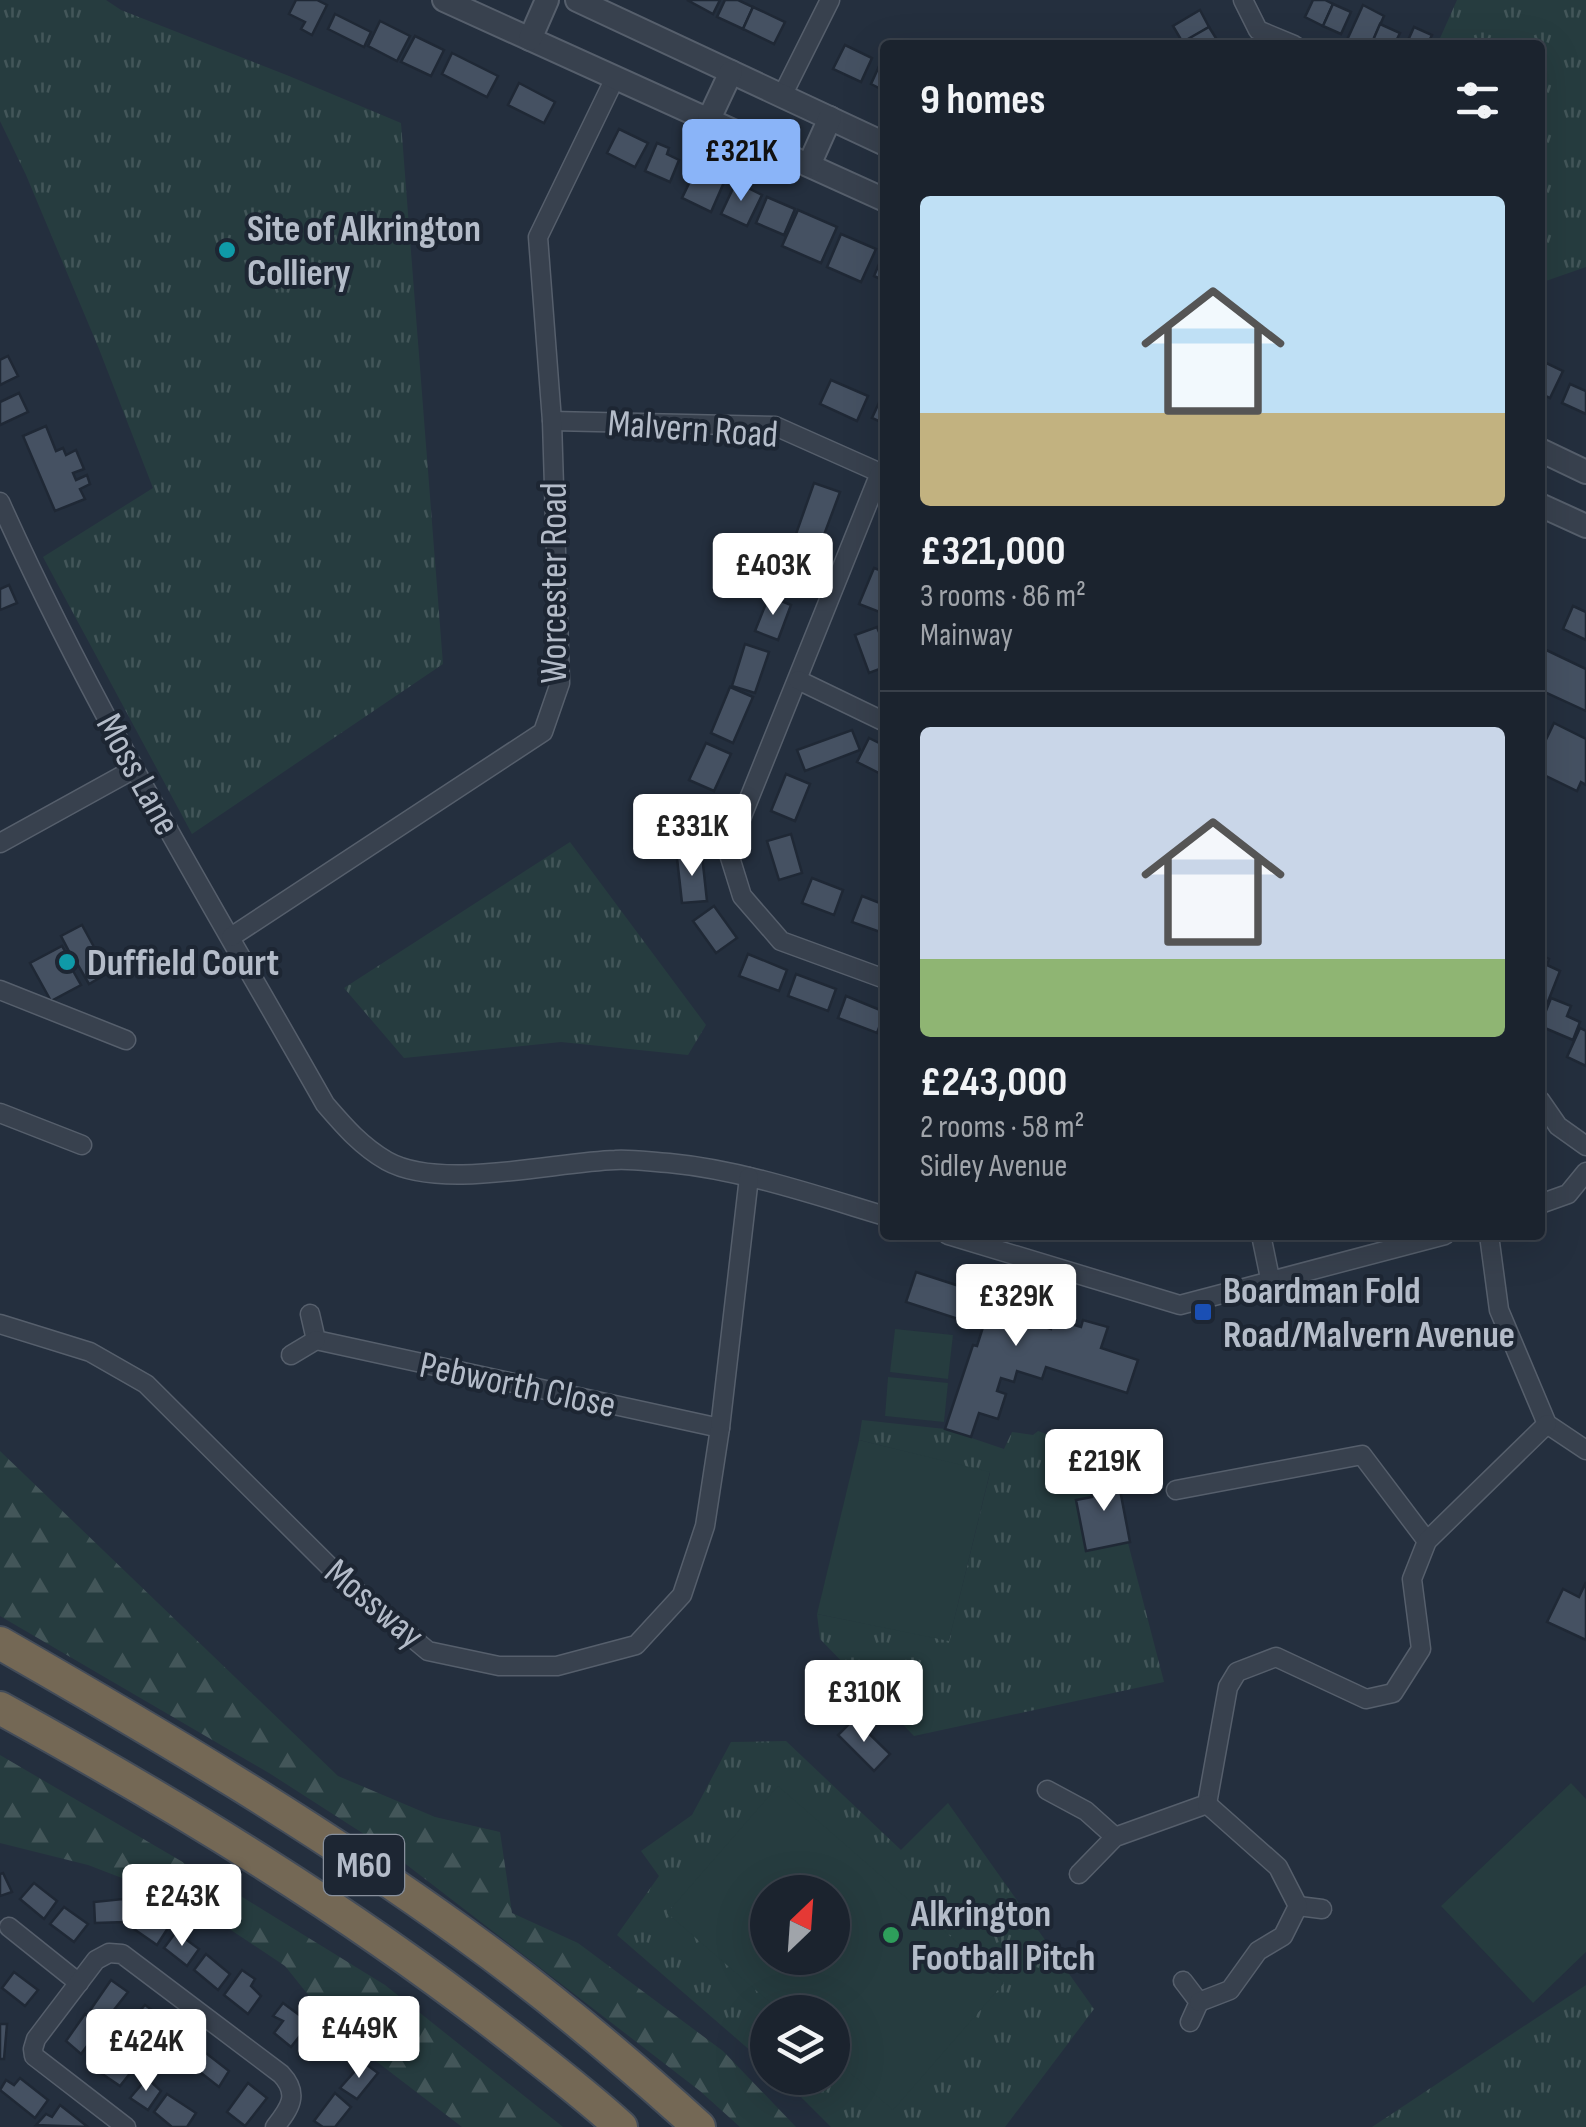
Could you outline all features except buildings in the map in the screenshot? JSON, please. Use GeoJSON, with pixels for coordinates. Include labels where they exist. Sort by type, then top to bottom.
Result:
{"type":"FeatureCollection","features":[{"type":"Feature","properties":{"kind":"highway","name":"M60"},"geometry":{"type":"LineString","coordinates":[[0,1643],[143,1724],[330,1842],[466,1935],[628,2062],[699,2127]]}},
{"type":"Feature","properties":{"kind":"highway","name":"M60"},"geometry":{"type":"LineString","coordinates":[[0,1708],[111,1769],[292,1880],[433,1976],[622,2127]]}},
{"type":"Feature","properties":{"kind":"street"},"geometry":{"type":"LineString","coordinates":[[444,0],[880,198]]}},
{"type":"Feature","properties":{"kind":"street"},"geometry":{"type":"LineString","coordinates":[[530,39],[547,0]]}},
{"type":"Feature","properties":{"kind":"street"},"geometry":{"type":"LineString","coordinates":[[577,0],[880,142]]}},
{"type":"Feature","properties":{"kind":"street"},"geometry":{"type":"LineString","coordinates":[[782,96],[830,0]]}},
{"type":"Feature","properties":{"kind":"street"},"geometry":{"type":"LineString","coordinates":[[1243,0],[1258,30],[1282,40]]}},
{"type":"Feature","properties":{"kind":"street"},"geometry":{"type":"LineString","coordinates":[[709,120],[731,72]]}},
{"type":"Feature","properties":{"kind":"street","name":"Worcester Road"},"geometry":{"type":"LineString","coordinates":[[231,937],[542,732],[560,683],[552,420],[538,237],[615,78]]}},
{"type":"Feature","properties":{"kind":"street"},"geometry":{"type":"LineString","coordinates":[[809,166],[830,118]]}},
{"type":"Feature","properties":{"kind":"street","name":"Malvern Road"},"geometry":{"type":"LineString","coordinates":[[552,420],[775,426],[880,473]]}},
{"type":"Feature","properties":{"kind":"street"},"geometry":{"type":"LineString","coordinates":[[1545,452],[1586,472]]}},
{"type":"Feature","properties":{"kind":"street"},"geometry":{"type":"LineString","coordinates":[[880,479],[728,851],[742,896],[781,940],[880,977]]}},
{"type":"Feature","properties":{"kind":"street","name":"Moss Lane"},"geometry":{"type":"LineString","coordinates":[[0,502],[39,589],[134,769],[325,1104],[356,1140],[391,1163],[431,1173],[493,1173],[616,1160],[673,1164],[750,1177],[880,1215]]}},
{"type":"Feature","properties":{"kind":"street"},"geometry":{"type":"LineString","coordinates":[[1545,507],[1586,526]]}},
{"type":"Feature","properties":{"kind":"street"},"geometry":{"type":"LineString","coordinates":[[798,680],[880,720]]}},
{"type":"Feature","properties":{"kind":"street"},"geometry":{"type":"LineString","coordinates":[[0,843],[134,769]]}},
{"type":"Feature","properties":{"kind":"street"},"geometry":{"type":"LineString","coordinates":[[0,990],[126,1040]]}},
{"type":"Feature","properties":{"kind":"street"},"geometry":{"type":"LineString","coordinates":[[1545,1107],[1558,1126],[1586,1146]]}},
{"type":"Feature","properties":{"kind":"street"},"geometry":{"type":"LineString","coordinates":[[0,1114],[82,1145]]}},
{"type":"Feature","properties":{"kind":"street"},"geometry":{"type":"LineString","coordinates":[[1545,1202],[1568,1194],[1586,1172]]}},
{"type":"Feature","properties":{"kind":"street","name":"Mossway"},"geometry":{"type":"LineString","coordinates":[[0,1324],[90,1352],[146,1384],[342,1580],[428,1650],[499,1666],[557,1666],[636,1645],[682,1594],[705,1526],[750,1177]]}},
{"type":"Feature","properties":{"kind":"street"},"geometry":{"type":"LineString","coordinates":[[965,1240],[1180,1305],[1427,1240]]}},
{"type":"Feature","properties":{"kind":"street"},"geometry":{"type":"LineString","coordinates":[[1262,1240],[1271,1283]]}},
{"type":"Feature","properties":{"kind":"street"},"geometry":{"type":"LineString","coordinates":[[1490,1240],[1499,1310],[1547,1424],[1586,1450]]}},
{"type":"Feature","properties":{"kind":"street"},"geometry":{"type":"LineString","coordinates":[[291,1355],[316,1340],[310,1314]]}},
{"type":"Feature","properties":{"kind":"street","name":"Pebworth Close"},"geometry":{"type":"LineString","coordinates":[[316,1340],[720,1428]]}},
{"type":"Feature","properties":{"kind":"street"},"geometry":{"type":"LineString","coordinates":[[1207,1804],[1228,1687],[1237,1672],[1276,1657],[1366,1699],[1393,1693],[1421,1649],[1412,1579],[1426,1541],[1547,1424]]}},
{"type":"Feature","properties":{"kind":"street"},"geometry":{"type":"LineString","coordinates":[[1176,1490],[1362,1456],[1426,1541]]}},
{"type":"Feature","properties":{"kind":"street"},"geometry":{"type":"LineString","coordinates":[[1048,1790],[1086,1811],[1115,1837]]}},
{"type":"Feature","properties":{"kind":"street"},"geometry":{"type":"LineString","coordinates":[[1079,1874],[1115,1837],[1207,1804]]}},
{"type":"Feature","properties":{"kind":"street"},"geometry":{"type":"LineString","coordinates":[[1207,1804],[1278,1867],[1298,1906]]}},
{"type":"Feature","properties":{"kind":"street"},"geometry":{"type":"LineString","coordinates":[[1298,1906],[1322,1909]]}},
{"type":"Feature","properties":{"kind":"street"},"geometry":{"type":"LineString","coordinates":[[1190,2022],[1199,2002],[1230,1990],[1258,1952],[1284,1936],[1298,1906]]}},
{"type":"Feature","properties":{"kind":"street"},"geometry":{"type":"LineString","coordinates":[[10,1927],[78,1983]]}},
{"type":"Feature","properties":{"kind":"street"},"geometry":{"type":"LineString","coordinates":[[127,2127],[34,2056],[33,2049],[36,2038],[78,1983],[102,1955],[116,1952],[281,2074],[289,2083],[291,2101],[275,2127]]}},
{"type":"Feature","properties":{"kind":"street"},"geometry":{"type":"LineString","coordinates":[[1182,1981],[1199,2002]]}},
{"type":"Feature","properties":{"kind":"green space"},"geometry":{"type":"Polygon","coordinates":[[[0,0],[106,0],[121,10],[401,123],[443,664],[192,834],[43,557],[153,488],[99,349],[0,121],[0,0]]]}},
{"type":"Feature","properties":{"kind":"green space"},"geometry":{"type":"Polygon","coordinates":[[[1457,0],[1586,0],[1586,267],[1545,281],[1545,40],[1439,40],[1457,0]]]}},
{"type":"Feature","properties":{"kind":"green space"},"geometry":{"type":"Polygon","coordinates":[[[570,842],[706,1025],[688,1055],[561,1042],[404,1058],[344,988],[570,842]]]}},
{"type":"Feature","properties":{"kind":"green space"},"geometry":{"type":"Polygon","coordinates":[[[895,1329],[953,1335],[948,1379],[890,1372],[895,1329]]]}},
{"type":"Feature","properties":{"kind":"green space"},"geometry":{"type":"Polygon","coordinates":[[[888,1377],[948,1383],[944,1422],[885,1416],[888,1377]]]}},
{"type":"Feature","properties":{"kind":"green space"},"geometry":{"type":"Polygon","coordinates":[[[862,1420],[945,1429],[1004,1449],[1012,1432],[1033,1435],[1038,1431],[1107,1456],[1116,1469],[1100,1472],[1102,1481],[1090,1483],[1092,1497],[1076,1500],[1086,1551],[1128,1543],[1164,1682],[914,1736],[820,1639],[817,1614],[949,1640],[990,1473],[859,1440],[862,1420]]]}},
{"type":"Feature","properties":{"kind":"green space"},"geometry":{"type":"Polygon","coordinates":[[[859,1440],[990,1472],[949,1641],[817,1614],[859,1440]]]}},
{"type":"Feature","properties":{"kind":"green space"},"geometry":{"type":"Polygon","coordinates":[[[0,1451],[338,1776],[435,1817],[500,1832],[512,1913],[578,1943],[723,2051],[750,2079],[750,2095],[765,2095],[796,2127],[740,2127],[700,2091],[381,1845],[269,1773],[0,1616],[0,1451]]]}},
{"type":"Feature","properties":{"kind":"green space"},"geometry":{"type":"Polygon","coordinates":[[[786,1741],[901,1850],[948,1803],[1094,2009],[1005,2127],[831,2127],[799,2095],[850,2095],[850,1995],[750,1995],[750,2050],[617,1935],[659,1876],[641,1851],[692,1815],[731,1742],[786,1741]]]}},
{"type":"Feature","properties":{"kind":"green space"},"geometry":{"type":"Polygon","coordinates":[[[0,1755],[385,1985],[563,2127],[462,2127],[338,2032],[285,1966],[195,1906],[88,1865],[0,1843],[0,1755]]]}},
{"type":"Feature","properties":{"kind":"green space"},"geometry":{"type":"Polygon","coordinates":[[[1571,1783],[1586,1799],[1586,1952],[1533,2003],[1441,1906],[1571,1783]]]}},
{"type":"Feature","properties":{"kind":"green space","name":"Alkrington Football Pitch"},"geometry":{"type":"Polygon","coordinates":[[[778,1786],[1004,1983],[893,2110],[850,2073],[850,1995],[761,1995],[667,1913],[778,1786]]]}},
{"type":"Feature","properties":{"kind":"green space"},"geometry":{"type":"Polygon","coordinates":[[[1586,1985],[1586,2127],[1372,2127],[1586,1985]]]}},
{"type":"Feature","properties":{"kind":"place","name":"Site of Alkrington Colliery"},"geometry":{"type":"Point","coordinates":[227,250]}},
{"type":"Feature","properties":{"kind":"place","name":"Duffield Court"},"geometry":{"type":"Point","coordinates":[67,962]}},
{"type":"Feature","properties":{"kind":"place","name":"Boardman Fold Road/Malvern Avenue"},"geometry":{"type":"Point","coordinates":[1203,1312]}},
{"type":"Feature","properties":{"kind":"place","name":"Alkrington Football Pitch"},"geometry":{"type":"Point","coordinates":[891,1935]}}]}
